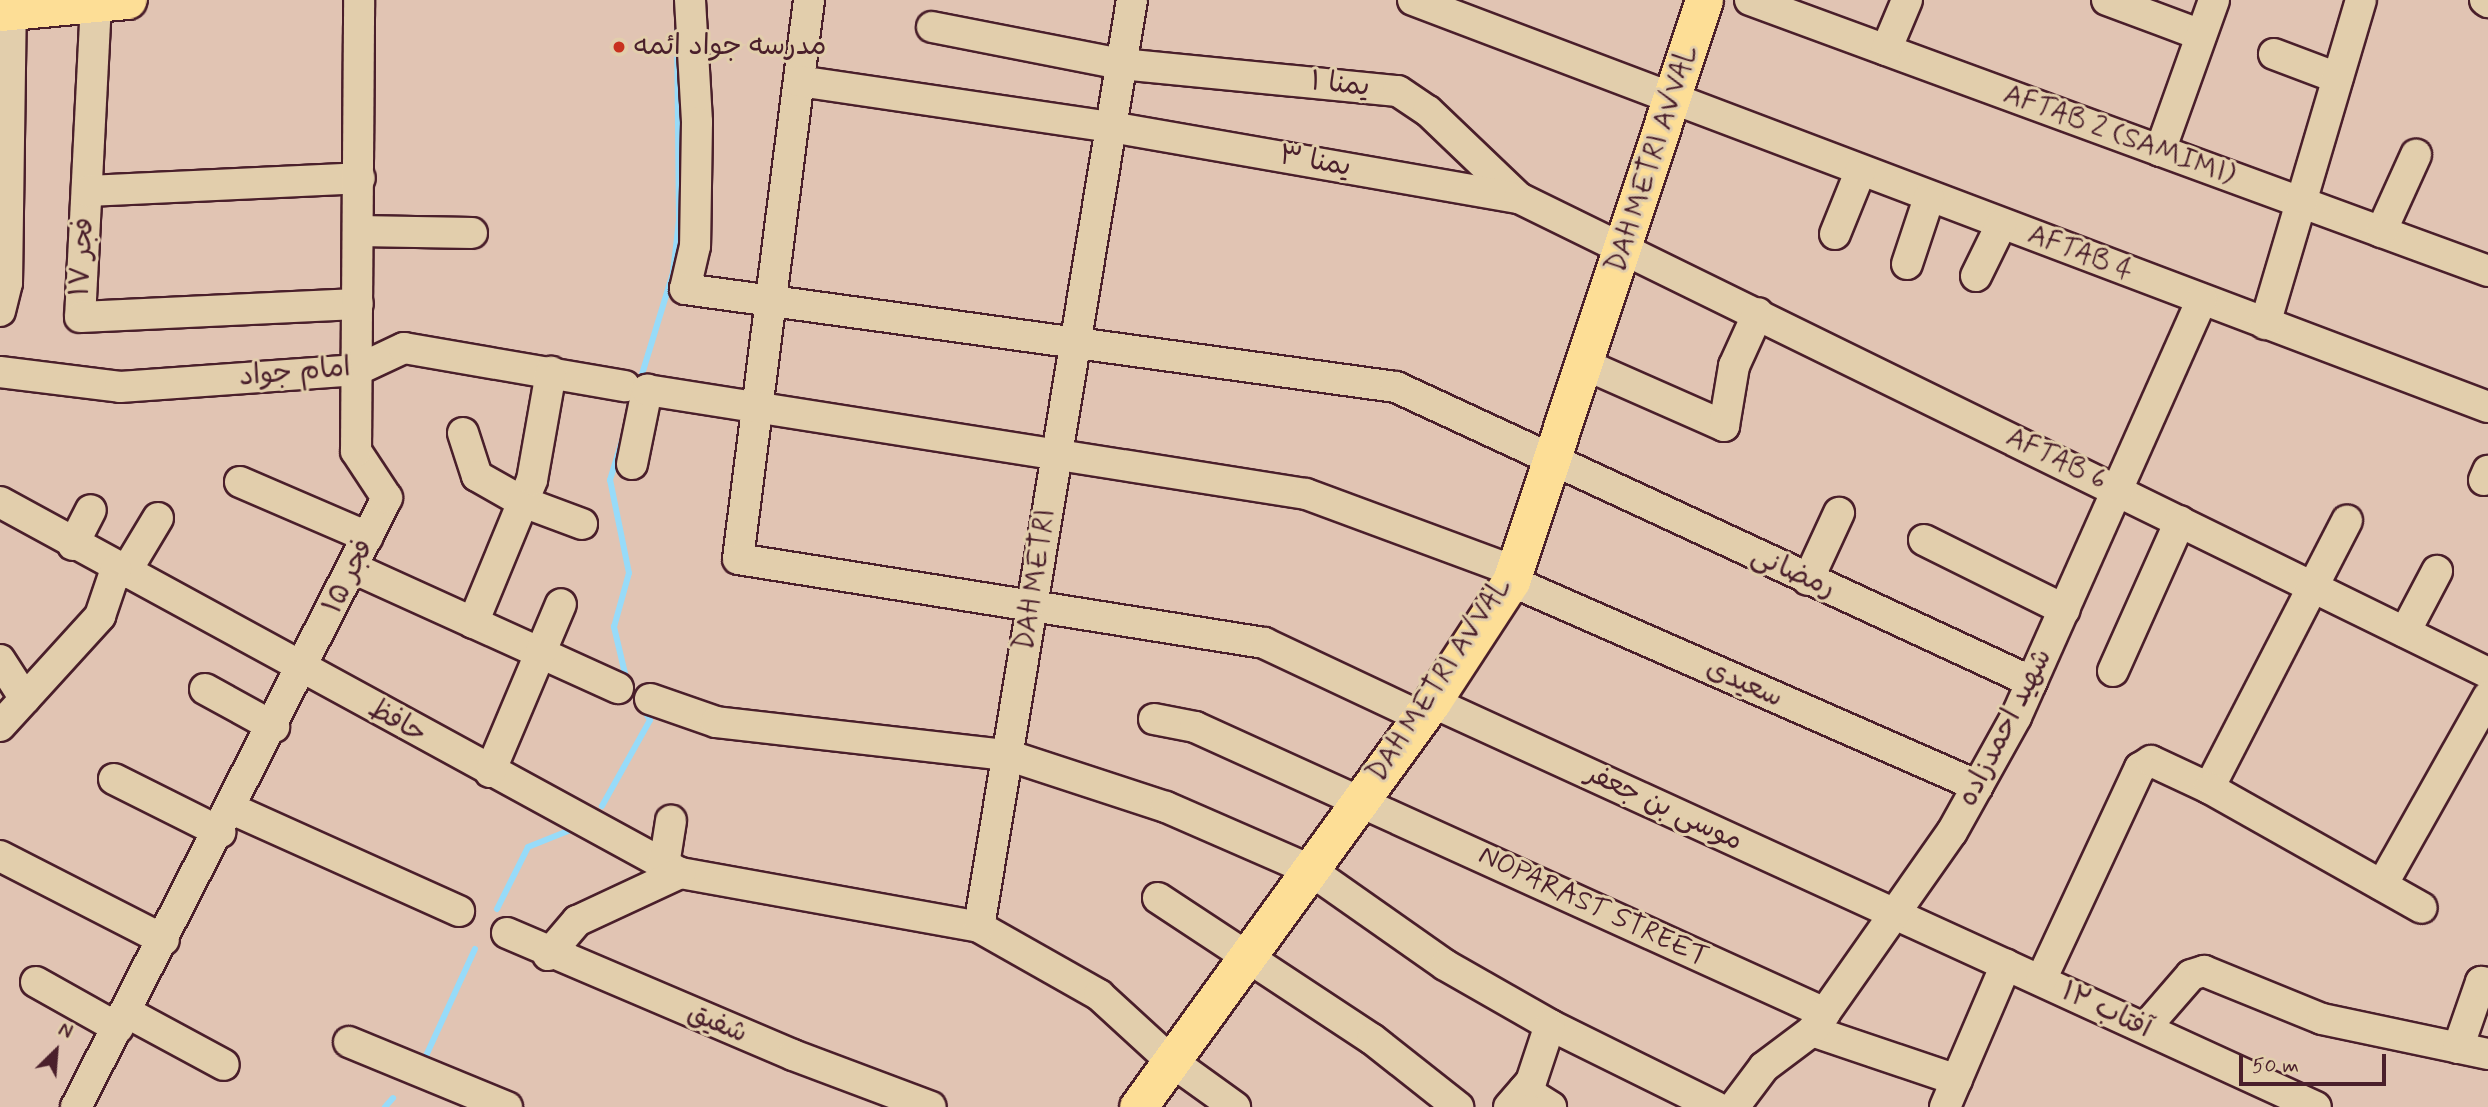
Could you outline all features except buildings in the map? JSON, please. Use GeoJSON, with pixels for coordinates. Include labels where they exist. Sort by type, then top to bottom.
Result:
{"type":"FeatureCollection","features":[{"type":"Feature","properties":{"kind":"main road","name":"DAH METRI AVVAL"},"geometry":{"type":"LineString","coordinates":[[1138,1107],[1426,710],[1512,576],[1554,464],[1704,0]]}},
{"type":"Feature","properties":{"kind":"main road"},"geometry":{"type":"LineString","coordinates":[[5,11],[112,1]]}},
{"type":"Feature","properties":{"kind":"street","name":"فجر ۱۵"},"geometry":{"type":"LineString","coordinates":[[76,1107],[303,671],[387,498],[356,451],[360,178],[359,0]]}},
{"type":"Feature","properties":{"kind":"street","name":"رمضانی"},"geometry":{"type":"LineString","coordinates":[[690,0],[697,122],[695,246],[685,289],[1396,387],[1554,464],[2032,682]]}},
{"type":"Feature","properties":{"kind":"street"},"geometry":{"type":"LineString","coordinates":[[757,410],[809,0]]}},
{"type":"Feature","properties":{"kind":"street","name":"DAH METRI"},"geometry":{"type":"LineString","coordinates":[[979,927],[1132,0]]}},
{"type":"Feature","properties":{"kind":"street","name":"AFTAB 4"},"geometry":{"type":"LineString","coordinates":[[1413,0],[1671,102],[2488,407]]}},
{"type":"Feature","properties":{"kind":"street","name":"AFTAB 2 (SAMIMI)"},"geometry":{"type":"LineString","coordinates":[[1750,0],[1792,7],[1886,50],[2381,232],[2486,264]]}},
{"type":"Feature","properties":{"kind":"street"},"geometry":{"type":"LineString","coordinates":[[1886,50],[1907,0]]}},
{"type":"Feature","properties":{"kind":"street"},"geometry":{"type":"LineString","coordinates":[[2108,0],[2201,35]]}},
{"type":"Feature","properties":{"kind":"street"},"geometry":{"type":"LineString","coordinates":[[2160,151],[2214,0]]}},
{"type":"Feature","properties":{"kind":"street"},"geometry":{"type":"LineString","coordinates":[[2265,324],[2361,0]]}},
{"type":"Feature","properties":{"kind":"street","name":"فجر ۱۷"},"geometry":{"type":"LineString","coordinates":[[112,1],[87,191],[80,317],[358,304]]}},
{"type":"Feature","properties":{"kind":"street"},"geometry":{"type":"LineString","coordinates":[[0,312],[7,283],[4,184],[5,11]]}},
{"type":"Feature","properties":{"kind":"street","name":"یمنا ۱"},"geometry":{"type":"LineString","coordinates":[[932,27],[1121,64],[1398,91],[1428,111],[1519,198]]}},
{"type":"Feature","properties":{"kind":"street"},"geometry":{"type":"LineString","coordinates":[[2274,54],[2338,78]]}},
{"type":"Feature","properties":{"kind":"street","name":"یمنا ۳"},"geometry":{"type":"LineString","coordinates":[[799,81],[1111,127],[1519,198]]}},
{"type":"Feature","properties":{"kind":"street"},"geometry":{"type":"LineString","coordinates":[[2381,232],[2416,155]]}},
{"type":"Feature","properties":{"kind":"street"},"geometry":{"type":"LineString","coordinates":[[1835,234],[1860,172]]}},
{"type":"Feature","properties":{"kind":"street"},"geometry":{"type":"LineString","coordinates":[[87,191],[360,178]]}},
{"type":"Feature","properties":{"kind":"street","name":"AFTAB 6"},"geometry":{"type":"LineString","coordinates":[[1519,198],[1624,247],[2405,632],[2487,676]]}},
{"type":"Feature","properties":{"kind":"street"},"geometry":{"type":"LineString","coordinates":[[1907,264],[1929,198]]}},
{"type":"Feature","properties":{"kind":"street"},"geometry":{"type":"LineString","coordinates":[[1976,276],[2001,225]]}},
{"type":"Feature","properties":{"kind":"street"},"geometry":{"type":"LineString","coordinates":[[359,231],[472,233]]}},
{"type":"Feature","properties":{"kind":"street","name":"شهید احمدزاده"},"geometry":{"type":"LineString","coordinates":[[1734,1107],[1770,1062],[1819,1022],[1897,914],[1978,786],[2032,682],[2120,492],[2202,300]]}},
{"type":"Feature","properties":{"kind":"street"},"geometry":{"type":"LineString","coordinates":[[1586,365],[1724,426],[1734,366],[1758,313]]}},
{"type":"Feature","properties":{"kind":"street","name":"امام جواد"},"geometry":{"type":"LineString","coordinates":[[0,372],[120,387],[357,370],[404,348],[757,410],[1057,454]]}},
{"type":"Feature","properties":{"kind":"street"},"geometry":{"type":"LineString","coordinates":[[473,623],[532,480],[551,372]]}},
{"type":"Feature","properties":{"kind":"street"},"geometry":{"type":"LineString","coordinates":[[632,464],[636,388]]}},
{"type":"Feature","properties":{"kind":"street","name":"موسی بن جعفر"},"geometry":{"type":"LineString","coordinates":[[757,410],[738,559],[1264,643],[1426,710],[1897,914]]}},
{"type":"Feature","properties":{"kind":"street"},"geometry":{"type":"LineString","coordinates":[[463,433],[477,476],[523,502],[582,524]]}},
{"type":"Feature","properties":{"kind":"street","name":"سعیدی"},"geometry":{"type":"LineString","coordinates":[[1057,454],[1306,494],[1512,576],[1978,786]]}},
{"type":"Feature","properties":{"kind":"street"},"geometry":{"type":"LineString","coordinates":[[240,482],[368,537]]}},
{"type":"Feature","properties":{"kind":"street","name":"حافظ"},"geometry":{"type":"LineString","coordinates":[[0,502],[303,671],[672,869],[979,927]]}},
{"type":"Feature","properties":{"kind":"street"},"geometry":{"type":"LineString","coordinates":[[73,545],[91,510]]}},
{"type":"Feature","properties":{"kind":"street"},"geometry":{"type":"LineString","coordinates":[[1808,580],[1839,513]]}},
{"type":"Feature","properties":{"kind":"street"},"geometry":{"type":"LineString","coordinates":[[0,726],[100,616],[120,571],[158,518]]}},
{"type":"Feature","properties":{"kind":"street"},"geometry":{"type":"LineString","coordinates":[[2113,671],[2180,521]]}},
{"type":"Feature","properties":{"kind":"street"},"geometry":{"type":"LineString","coordinates":[[2209,788],[2316,589],[2347,521]]}},
{"type":"Feature","properties":{"kind":"street"},"geometry":{"type":"LineString","coordinates":[[1924,540],[2065,610]]}},
{"type":"Feature","properties":{"kind":"street"},"geometry":{"type":"LineString","coordinates":[[353,568],[538,656],[618,688]]}},
{"type":"Feature","properties":{"kind":"street"},"geometry":{"type":"LineString","coordinates":[[2405,632],[2437,571]]}},
{"type":"Feature","properties":{"kind":"street"},"geometry":{"type":"LineString","coordinates":[[490,772],[561,604]]}},
{"type":"Feature","properties":{"kind":"street"},"geometry":{"type":"LineString","coordinates":[[0,660],[25,699]]}},
{"type":"Feature","properties":{"kind":"street"},"geometry":{"type":"LineString","coordinates":[[2382,885],[2487,676]]}},
{"type":"Feature","properties":{"kind":"street"},"geometry":{"type":"LineString","coordinates":[[205,689],[274,727]]}},
{"type":"Feature","properties":{"kind":"street"},"geometry":{"type":"LineString","coordinates":[[650,699],[716,722],[1007,755],[1166,807],[1310,870],[1445,965],[1550,1025],[1716,1107]]}},
{"type":"Feature","properties":{"kind":"street","name":"NOPARAST STREET"},"geometry":{"type":"LineString","coordinates":[[1154,719],[1195,727],[1361,800],[1819,1022],[1957,1080]]}},
{"type":"Feature","properties":{"kind":"street"},"geometry":{"type":"LineString","coordinates":[[2041,980],[2140,768],[2163,763],[2422,908]]}},
{"type":"Feature","properties":{"kind":"street"},"geometry":{"type":"LineString","coordinates":[[114,779],[459,911]]}},
{"type":"Feature","properties":{"kind":"street"},"geometry":{"type":"LineString","coordinates":[[548,955],[578,921],[672,869],[671,821]]}},
{"type":"Feature","properties":{"kind":"street"},"geometry":{"type":"LineString","coordinates":[[0,856],[164,940]]}},
{"type":"Feature","properties":{"kind":"street"},"geometry":{"type":"LineString","coordinates":[[1158,898],[1372,1039],[1458,1107]]}},
{"type":"Feature","properties":{"kind":"street","name":"آفتاب ۱۲"},"geometry":{"type":"LineString","coordinates":[[1897,914],[2316,1107]]}},
{"type":"Feature","properties":{"kind":"street"},"geometry":{"type":"LineString","coordinates":[[979,927],[1099,995],[1171,1061],[1235,1107]]}},
{"type":"Feature","properties":{"kind":"street","name":"شفیق"},"geometry":{"type":"LineString","coordinates":[[507,933],[548,955],[932,1107]]}},
{"type":"Feature","properties":{"kind":"street"},"geometry":{"type":"LineString","coordinates":[[1945,1107],[2007,965]]}},
{"type":"Feature","properties":{"kind":"street"},"geometry":{"type":"LineString","coordinates":[[2145,1028],[2200,971],[2322,1019],[2488,1054]]}},
{"type":"Feature","properties":{"kind":"street"},"geometry":{"type":"LineString","coordinates":[[36,982],[224,1065]]}},
{"type":"Feature","properties":{"kind":"street"},"geometry":{"type":"LineString","coordinates":[[2458,1048],[2481,982],[2488,984]]}},
{"type":"Feature","properties":{"kind":"street"},"geometry":{"type":"LineString","coordinates":[[1550,1025],[1516,1098],[1551,1107]]}},
{"type":"Feature","properties":{"kind":"street"},"geometry":{"type":"LineString","coordinates":[[349,1042],[507,1107]]}},
{"type":"Feature","properties":{"kind":"waterway"},"geometry":{"type":"LineString","coordinates":[[639,384],[673,273],[679,220],[677,29]]}},
{"type":"Feature","properties":{"kind":"waterway"},"geometry":{"type":"LineString","coordinates":[[602,806],[650,720],[627,682],[614,627],[629,573],[610,480],[624,434]]}},
{"type":"Feature","properties":{"kind":"waterway"},"geometry":{"type":"LineString","coordinates":[[497,909],[528,847],[568,831]]}},
{"type":"Feature","properties":{"kind":"waterway"},"geometry":{"type":"LineString","coordinates":[[425,1058],[475,949]]}},
{"type":"Feature","properties":{"kind":"waterway"},"geometry":{"type":"LineString","coordinates":[[385,1107],[393,1098]]}},
{"type":"Feature","properties":{"kind":"place","name":"مدرسه جواد ائمه"},"geometry":{"type":"Point","coordinates":[619,47]}}]}
